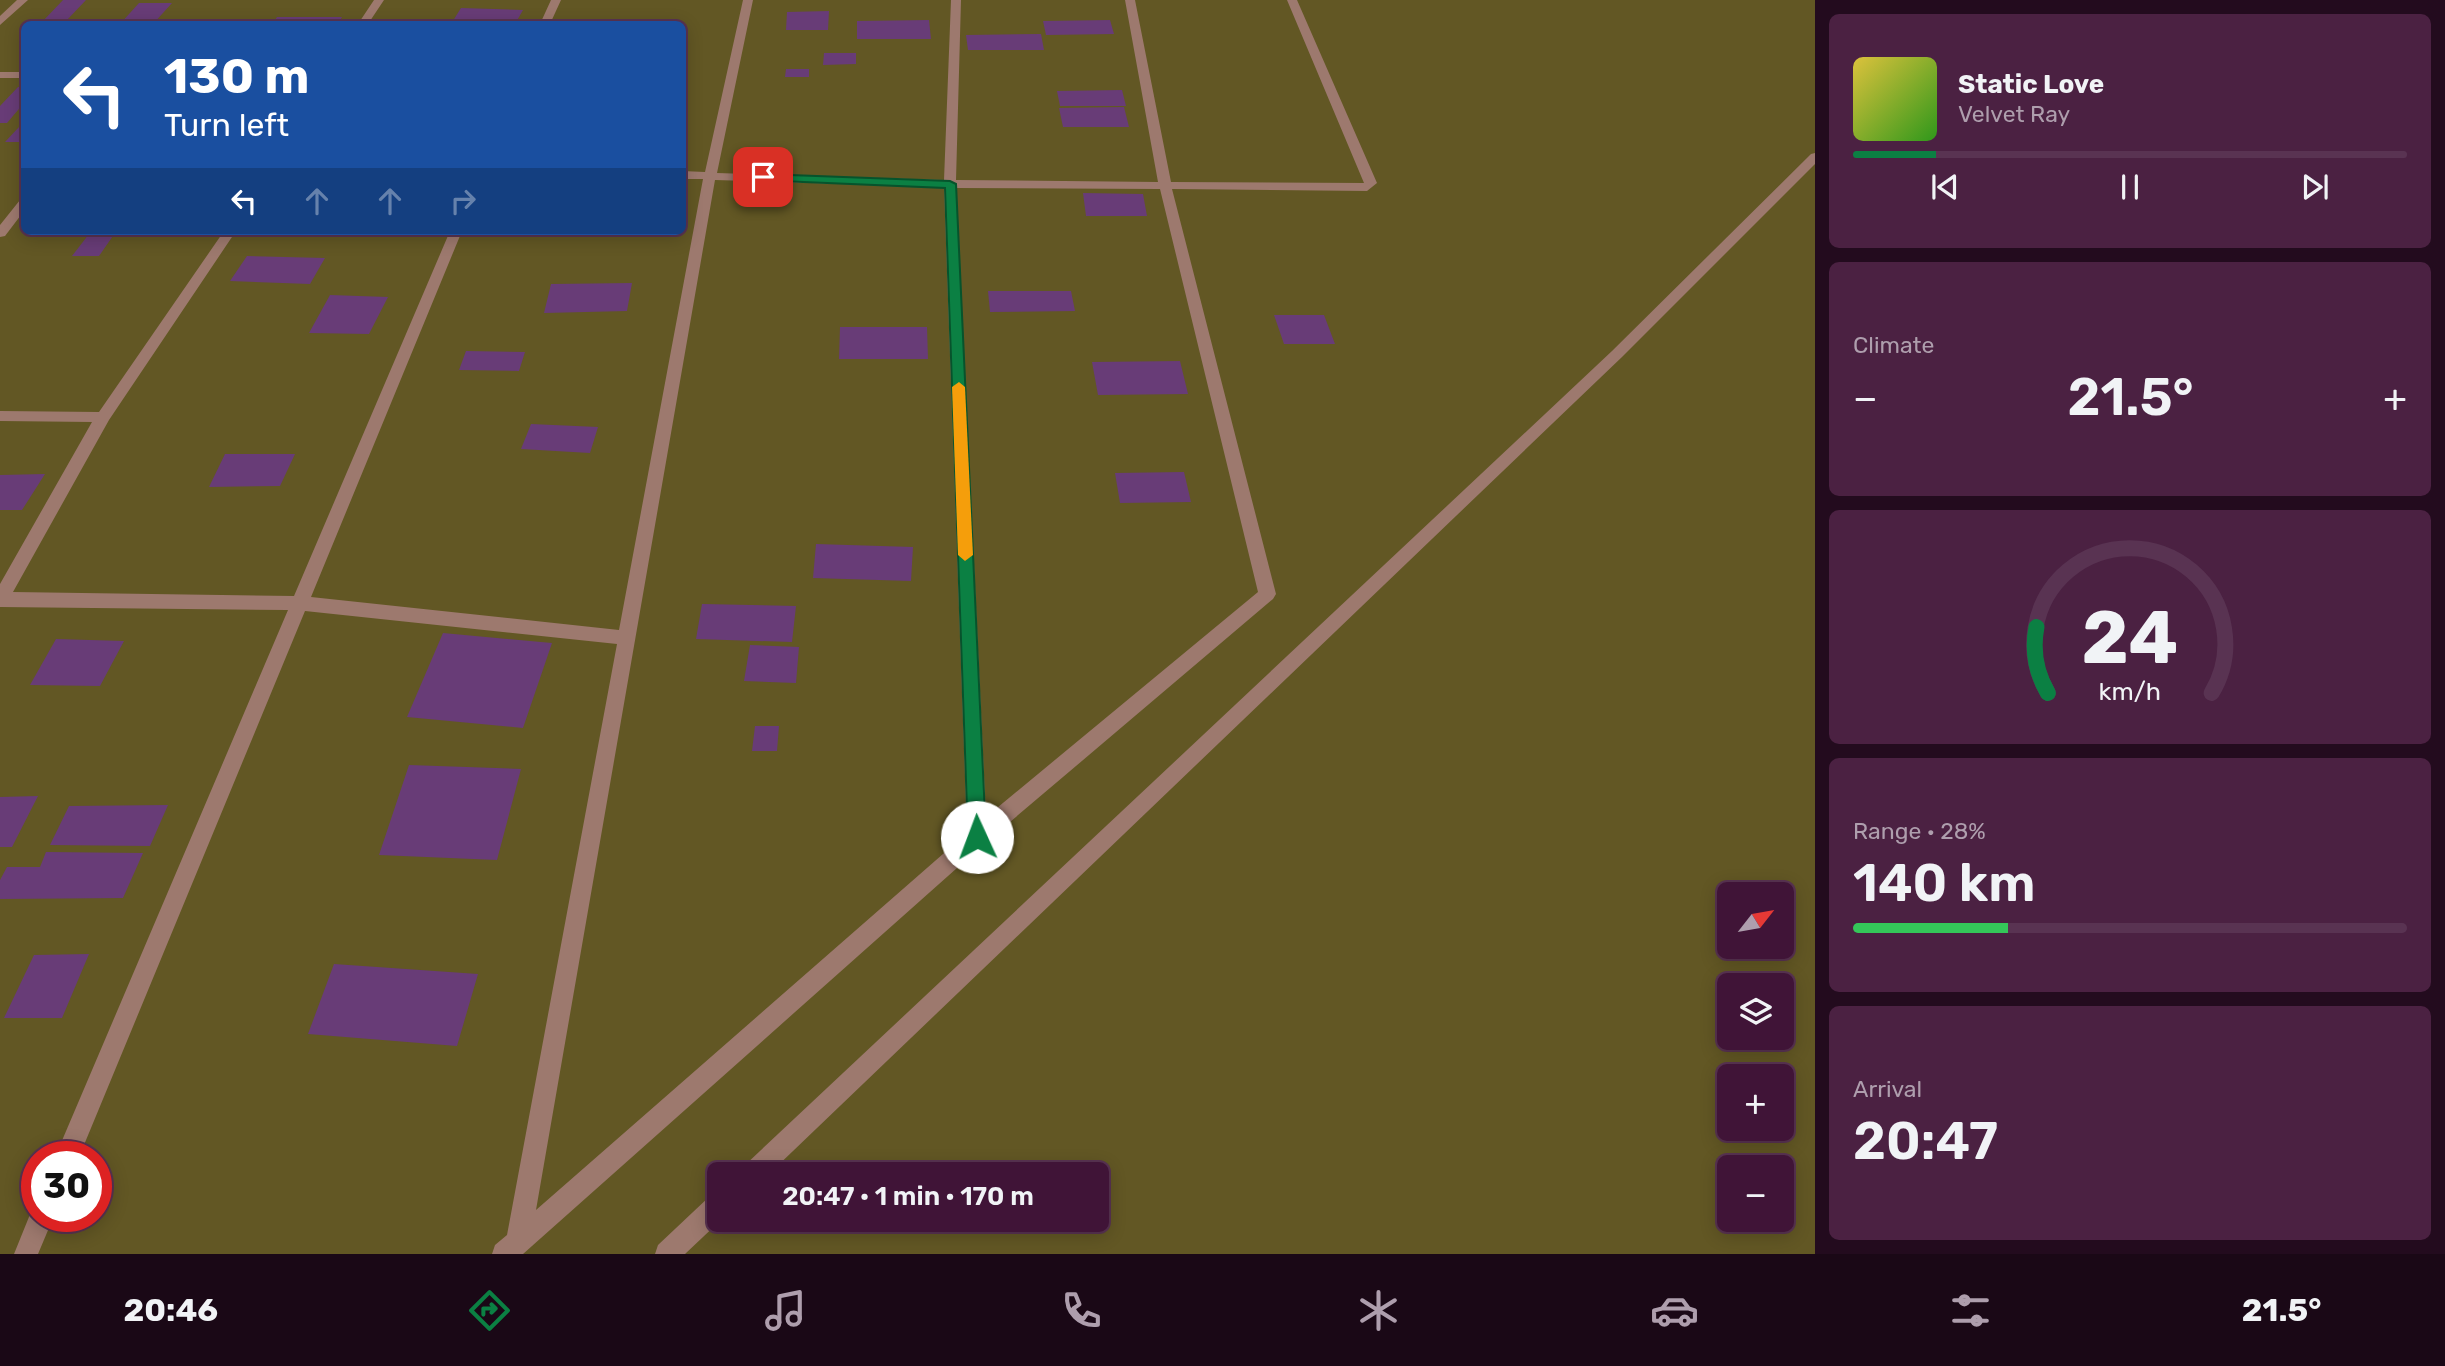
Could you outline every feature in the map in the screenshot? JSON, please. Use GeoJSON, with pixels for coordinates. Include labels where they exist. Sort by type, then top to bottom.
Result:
{"type":"FeatureCollection","features":[{"type":"Feature","properties":{"kind":"street"},"geometry":{"type":"LineString","coordinates":[[0,22],[23,0]]}},
{"type":"Feature","properties":{"kind":"street"},"geometry":{"type":"LineString","coordinates":[[365,21],[379,0]]}},
{"type":"Feature","properties":{"kind":"street"},"geometry":{"type":"LineString","coordinates":[[546,21],[556,0]]}},
{"type":"Feature","properties":{"kind":"street"},"geometry":{"type":"LineString","coordinates":[[511,1248],[627,638],[710,175],[748,0]]}},
{"type":"Feature","properties":{"kind":"street"},"geometry":{"type":"LineString","coordinates":[[956,0],[950,184],[977,837]]}},
{"type":"Feature","properties":{"kind":"street"},"geometry":{"type":"LineString","coordinates":[[511,1248],[977,837],[1267,594],[1165,185],[1130,0]]}},
{"type":"Feature","properties":{"kind":"street"},"geometry":{"type":"LineString","coordinates":[[686,175],[950,184],[1370,185],[1292,0]]}},
{"type":"Feature","properties":{"kind":"street"},"geometry":{"type":"LineString","coordinates":[[0,75],[21,75]]}},
{"type":"Feature","properties":{"kind":"street"},"geometry":{"type":"LineString","coordinates":[[765,1162],[1617,354],[1815,157]]}},
{"type":"Feature","properties":{"kind":"street"},"geometry":{"type":"LineString","coordinates":[[0,233],[21,207]]}},
{"type":"Feature","properties":{"kind":"street"},"geometry":{"type":"LineString","coordinates":[[227,235],[103,417],[0,600],[300,603],[627,638]]}},
{"type":"Feature","properties":{"kind":"street"},"geometry":{"type":"LineString","coordinates":[[74,1141],[454,235]]}},
{"type":"Feature","properties":{"kind":"street"},"geometry":{"type":"LineString","coordinates":[[0,416],[103,417]]}},
{"type":"Feature","properties":{"kind":"street"},"geometry":{"type":"LineString","coordinates":[[667,1254],[707,1216]]}},
{"type":"Feature","properties":{"kind":"street"},"geometry":{"type":"LineString","coordinates":[[26,1254],[35,1232]]}},
{"type":"Feature","properties":{"kind":"shaded area"},"geometry":{"type":"Polygon","coordinates":[[[0,0],[1815,0],[1815,1254],[0,1254],[0,0]]]}},
{"type":"Feature","properties":{"kind":"building"},"geometry":{"type":"Polygon","coordinates":[[[63,0],[86,0],[67,20],[43,21],[63,0]]]}},
{"type":"Feature","properties":{"kind":"building"},"geometry":{"type":"Polygon","coordinates":[[[139,3],[172,3],[156,21],[123,21],[139,3]]]}},
{"type":"Feature","properties":{"kind":"building"},"geometry":{"type":"Polygon","coordinates":[[[461,8],[523,10],[517,21],[453,21],[461,8]]]}},
{"type":"Feature","properties":{"kind":"building"},"geometry":{"type":"Polygon","coordinates":[[[829,11],[828,30],[786,30],[787,12],[829,11]]]}},
{"type":"Feature","properties":{"kind":"building"},"geometry":{"type":"Polygon","coordinates":[[[277,17],[342,17],[340,21],[274,21],[277,17]]]}},
{"type":"Feature","properties":{"kind":"building"},"geometry":{"type":"Polygon","coordinates":[[[929,20],[931,39],[857,39],[857,21],[929,20]]]}},
{"type":"Feature","properties":{"kind":"building"},"geometry":{"type":"Polygon","coordinates":[[[1110,20],[1114,34],[1046,35],[1043,21],[1110,20]]]}},
{"type":"Feature","properties":{"kind":"building"},"geometry":{"type":"Polygon","coordinates":[[[1041,34],[1044,50],[968,50],[966,35],[1041,34]]]}},
{"type":"Feature","properties":{"kind":"building"},"geometry":{"type":"Polygon","coordinates":[[[824,53],[856,53],[856,64],[823,65],[824,53]]]}},
{"type":"Feature","properties":{"kind":"building"},"geometry":{"type":"Polygon","coordinates":[[[786,69],[809,69],[809,77],[785,77],[786,69]]]}},
{"type":"Feature","properties":{"kind":"building"},"geometry":{"type":"Polygon","coordinates":[[[21,87],[21,107],[7,123],[0,123],[0,106],[21,87]]]}},
{"type":"Feature","properties":{"kind":"building"},"geometry":{"type":"Polygon","coordinates":[[[1122,90],[1126,106],[1060,106],[1057,91],[1122,90]]]}},
{"type":"Feature","properties":{"kind":"building"},"geometry":{"type":"Polygon","coordinates":[[[1124,107],[1129,127],[1063,127],[1059,108],[1124,107]]]}},
{"type":"Feature","properties":{"kind":"building"},"geometry":{"type":"Polygon","coordinates":[[[19,127],[21,127],[21,142],[5,142],[19,127]]]}},
{"type":"Feature","properties":{"kind":"building"},"geometry":{"type":"Polygon","coordinates":[[[1083,193],[1143,194],[1147,216],[1086,216],[1083,193]]]}},
{"type":"Feature","properties":{"kind":"building"},"geometry":{"type":"Polygon","coordinates":[[[88,235],[114,235],[99,256],[72,256],[88,235]]]}},
{"type":"Feature","properties":{"kind":"building"},"geometry":{"type":"Polygon","coordinates":[[[247,256],[325,258],[310,284],[230,281],[247,256]]]}},
{"type":"Feature","properties":{"kind":"building"},"geometry":{"type":"Polygon","coordinates":[[[632,283],[627,311],[544,313],[551,284],[632,283]]]}},
{"type":"Feature","properties":{"kind":"building"},"geometry":{"type":"Polygon","coordinates":[[[988,291],[1071,291],[1075,311],[990,312],[988,291]]]}},
{"type":"Feature","properties":{"kind":"building"},"geometry":{"type":"Polygon","coordinates":[[[330,295],[388,297],[369,334],[309,333],[330,295]]]}},
{"type":"Feature","properties":{"kind":"building"},"geometry":{"type":"Polygon","coordinates":[[[1274,315],[1324,315],[1335,344],[1284,344],[1274,315]]]}},
{"type":"Feature","properties":{"kind":"building"},"geometry":{"type":"Polygon","coordinates":[[[840,327],[927,327],[928,359],[839,359],[840,327]]]}},
{"type":"Feature","properties":{"kind":"building"},"geometry":{"type":"Polygon","coordinates":[[[466,351],[525,352],[519,371],[459,370],[466,351]]]}},
{"type":"Feature","properties":{"kind":"building"},"geometry":{"type":"Polygon","coordinates":[[[1180,361],[1188,394],[1098,395],[1092,362],[1180,361]]]}},
{"type":"Feature","properties":{"kind":"building"},"geometry":{"type":"Polygon","coordinates":[[[531,424],[598,427],[590,453],[521,449],[531,424]]]}},
{"type":"Feature","properties":{"kind":"building"},"geometry":{"type":"Polygon","coordinates":[[[225,454],[295,454],[280,486],[209,487],[225,454]]]}},
{"type":"Feature","properties":{"kind":"building"},"geometry":{"type":"Polygon","coordinates":[[[1184,472],[1191,502],[1120,503],[1115,473],[1184,472]]]}},
{"type":"Feature","properties":{"kind":"building"},"geometry":{"type":"Polygon","coordinates":[[[45,474],[22,510],[0,510],[0,475],[45,474]]]}},
{"type":"Feature","properties":{"kind":"building"},"geometry":{"type":"Polygon","coordinates":[[[816,544],[913,547],[911,581],[813,578],[816,544]]]}},
{"type":"Feature","properties":{"kind":"building"},"geometry":{"type":"Polygon","coordinates":[[[702,604],[796,606],[792,642],[696,639],[702,604]]]}},
{"type":"Feature","properties":{"kind":"building"},"geometry":{"type":"Polygon","coordinates":[[[443,633],[552,643],[523,728],[407,717],[443,633]]]}},
{"type":"Feature","properties":{"kind":"building"},"geometry":{"type":"Polygon","coordinates":[[[56,639],[124,641],[100,686],[30,685],[56,639]]]}},
{"type":"Feature","properties":{"kind":"building"},"geometry":{"type":"Polygon","coordinates":[[[750,645],[799,647],[796,683],[744,681],[750,645]]]}},
{"type":"Feature","properties":{"kind":"building"},"geometry":{"type":"Polygon","coordinates":[[[755,726],[779,726],[777,751],[752,751],[755,726]]]}},
{"type":"Feature","properties":{"kind":"building"},"geometry":{"type":"Polygon","coordinates":[[[409,765],[521,769],[497,860],[379,855],[409,765]]]}},
{"type":"Feature","properties":{"kind":"building"},"geometry":{"type":"Polygon","coordinates":[[[38,796],[12,847],[0,847],[0,797],[38,796]]]}},
{"type":"Feature","properties":{"kind":"building"},"geometry":{"type":"Polygon","coordinates":[[[168,805],[150,846],[50,845],[69,806],[168,805]]]}},
{"type":"Feature","properties":{"kind":"building"},"geometry":{"type":"Polygon","coordinates":[[[46,852],[143,853],[123,898],[0,899],[0,880],[7,867],[40,867],[46,852]]]}},
{"type":"Feature","properties":{"kind":"building"},"geometry":{"type":"Polygon","coordinates":[[[89,954],[62,1018],[4,1018],[34,955],[89,954]]]}},
{"type":"Feature","properties":{"kind":"building"},"geometry":{"type":"Polygon","coordinates":[[[334,964],[478,974],[457,1046],[308,1034],[334,964]]]}},
{"type":"Feature","properties":{"kind":"slow traffic"},"geometry":{"type":"LineString","coordinates":[[959,387],[965,555]]}},
{"type":"Feature","properties":{"kind":"route"},"geometry":{"type":"LineString","coordinates":[[763,177],[950,184],[977,837]]}}]}
